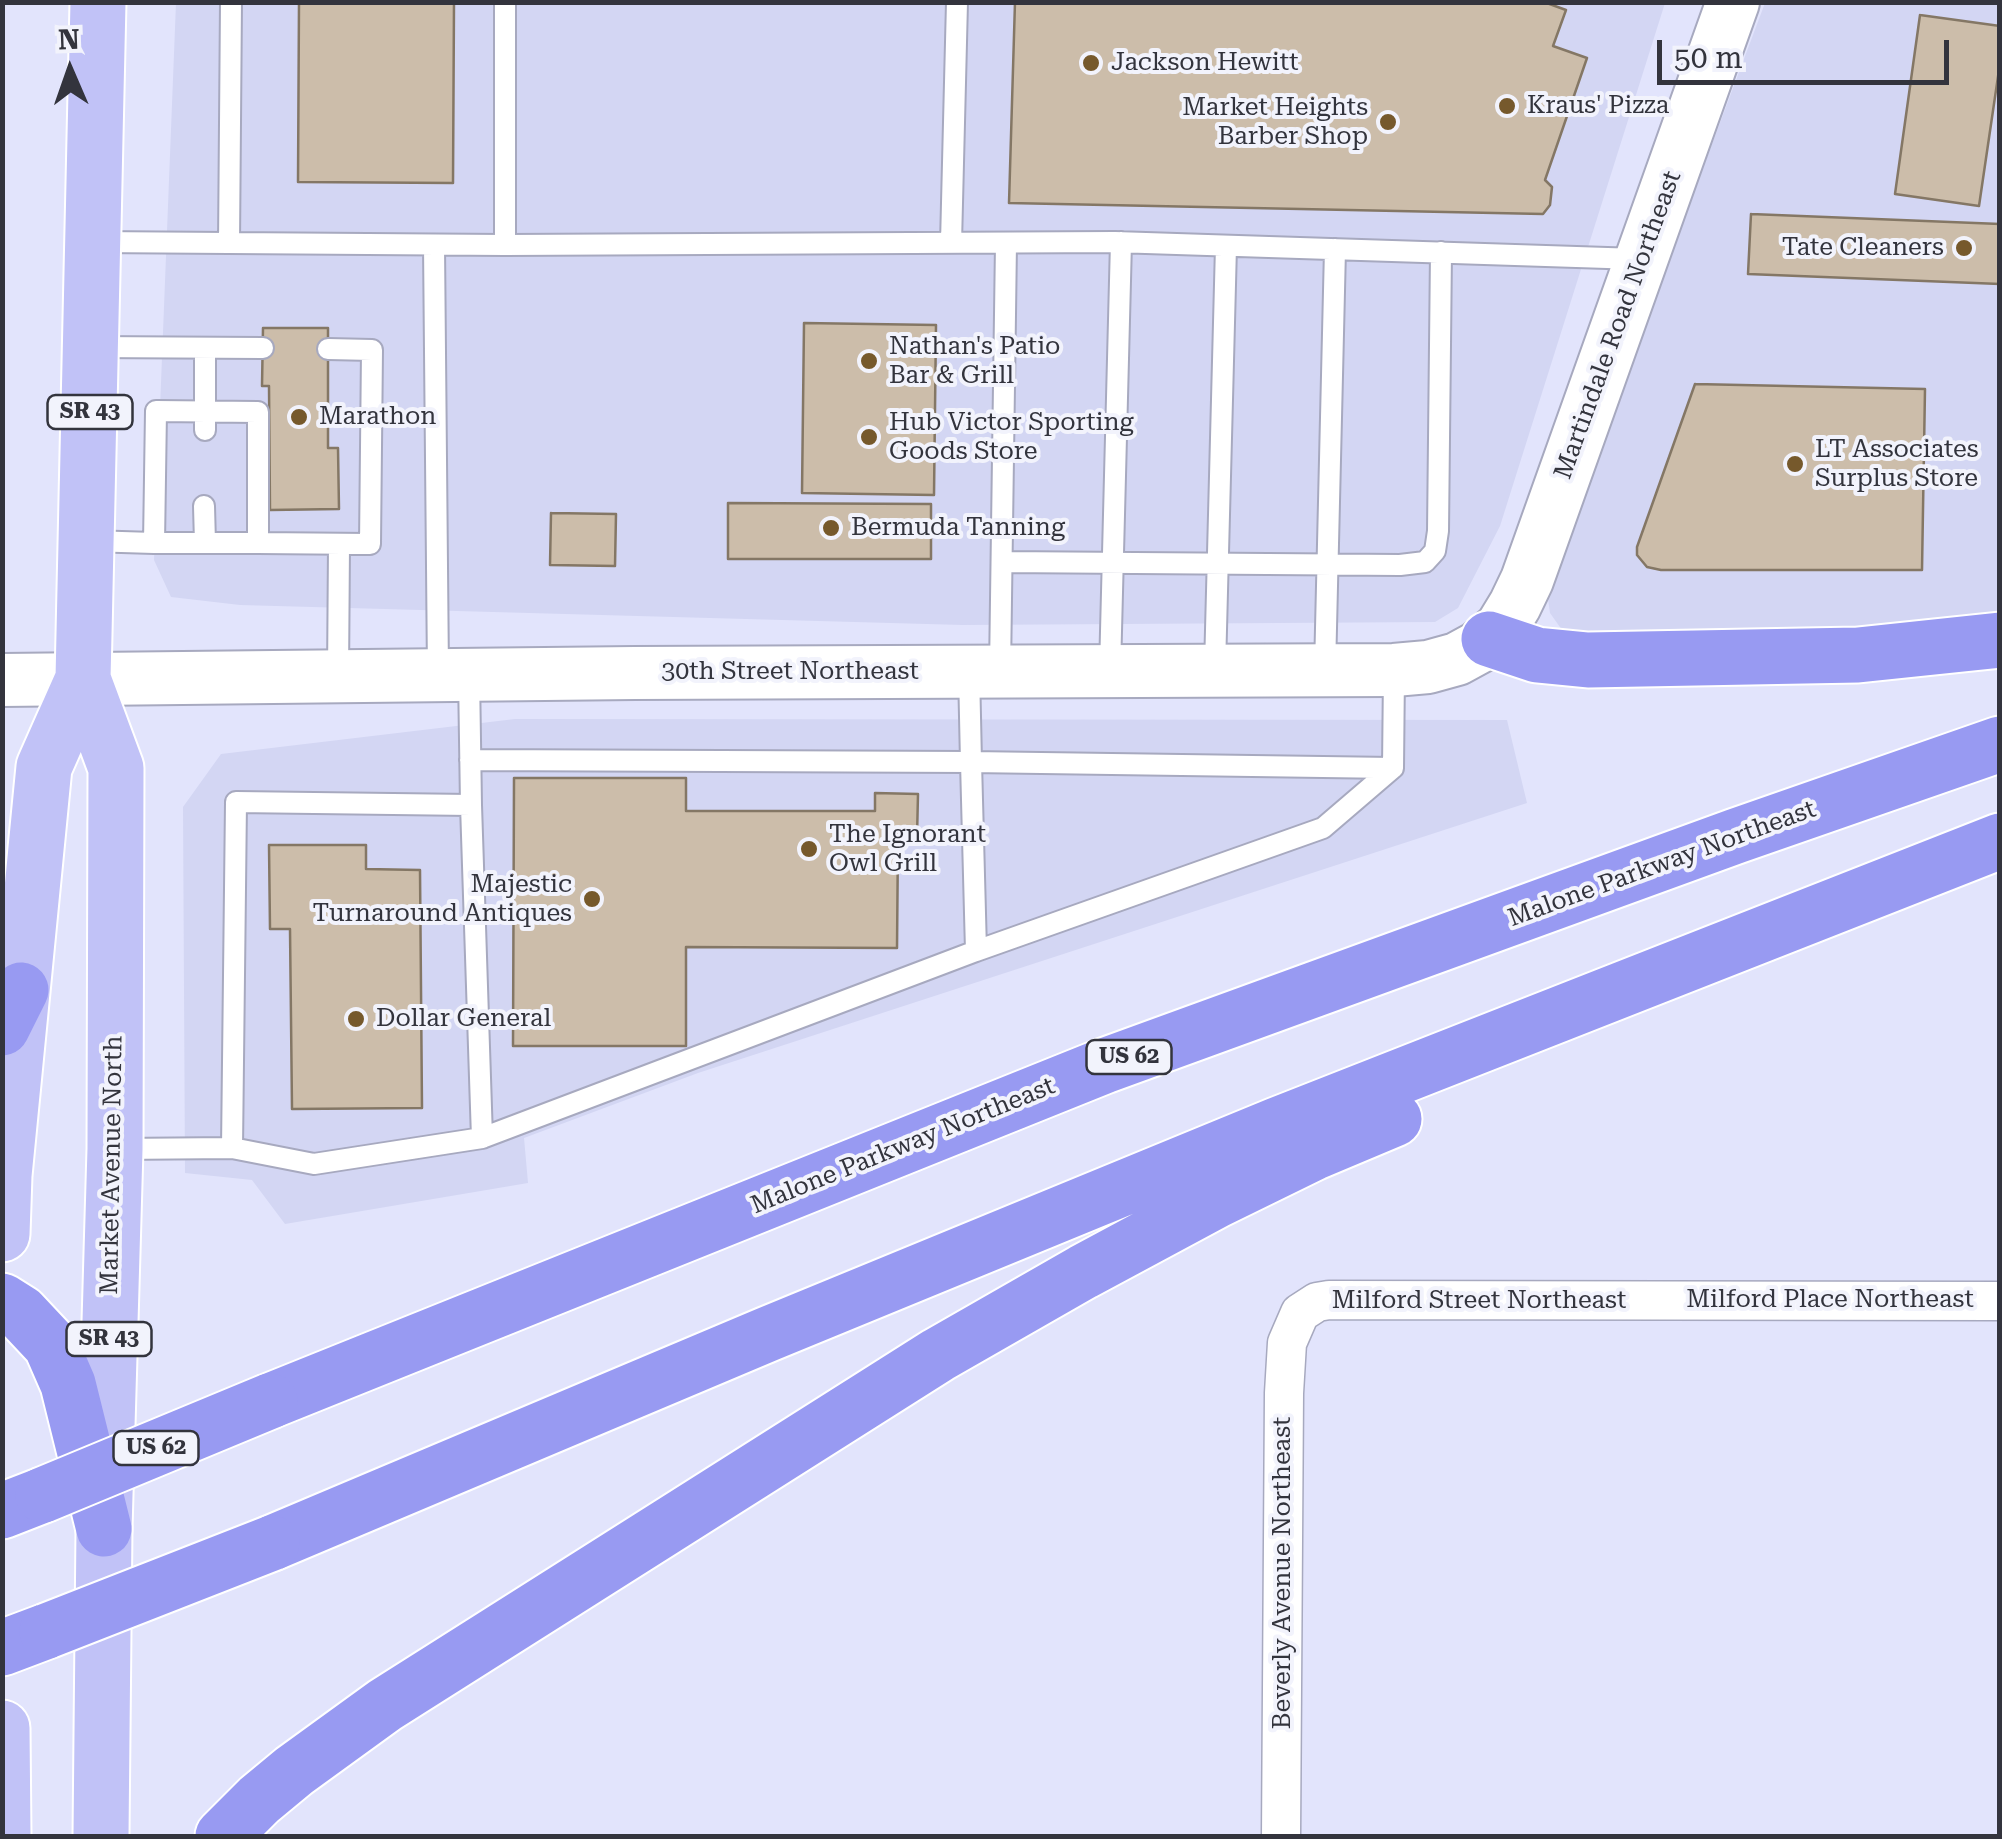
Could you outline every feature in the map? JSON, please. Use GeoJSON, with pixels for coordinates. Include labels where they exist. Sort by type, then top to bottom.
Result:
{"type":"FeatureCollection","features":[{"type":"Feature","properties":{"kind":"highway"},"geometry":{"type":"LineString","coordinates":[[1490,639],[1538,655],[1575,660],[1858,654],[2000,640]]}},
{"type":"Feature","properties":{"kind":"highway","name":"Malone Parkway Northeast"},"geometry":{"type":"LineString","coordinates":[[22,1503],[1104,1066],[1718,842],[2000,744]]}},
{"type":"Feature","properties":{"kind":"highway"},"geometry":{"type":"LineString","coordinates":[[25,1640],[272,1543],[1151,1177],[2000,840]]}},
{"type":"Feature","properties":{"kind":"highway"},"geometry":{"type":"LineString","coordinates":[[224,1836],[294,1771],[385,1706],[986,1327],[1266,1175],[1686,994],[1736,958],[1758,936]]}},
{"type":"Feature","properties":{"kind":"highway"},"geometry":{"type":"LineString","coordinates":[[2,1301],[22,1313],[51,1345],[68,1384],[104,1529]]}},
{"type":"Feature","properties":{"kind":"main road","name":"Market Avenue North"},"geometry":{"type":"LineString","coordinates":[[2,1234],[12,1009],[44,768],[83,680],[98,2]]}},
{"type":"Feature","properties":{"kind":"main road","name":"Martindale Road Northeast"},"geometry":{"type":"LineString","coordinates":[[1490,639],[1508,617],[1527,580],[1733,2]]}},
{"type":"Feature","properties":{"kind":"main road","name":"30th Street Northeast"},"geometry":{"type":"LineString","coordinates":[[2,680],[1394,670],[1457,659],[1490,639]]}},
{"type":"Feature","properties":{"kind":"main road","name":"Market Avenue North"},"geometry":{"type":"LineString","coordinates":[[83,680],[116,768],[102,1836]]}},
{"type":"Feature","properties":{"kind":"main road"},"geometry":{"type":"LineString","coordinates":[[2,1728],[3,1836]]}},
{"type":"Feature","properties":{"kind":"street","name":"Milford Street Northeast"},"geometry":{"type":"LineString","coordinates":[[1300,1313],[1317,1302],[1329,1300],[1660,1300]]}},
{"type":"Feature","properties":{"kind":"street","name":"Milford Place Northeast"},"geometry":{"type":"LineString","coordinates":[[1660,1300],[2000,1300]]}},
{"type":"Feature","properties":{"kind":"street","name":"Beverly Avenue Northeast"},"geometry":{"type":"LineString","coordinates":[[1282,1836],[1284,1393],[1286,1343],[1300,1313]]}},
{"type":"Feature","properties":{"kind":"lane"},"geometry":{"type":"LineString","coordinates":[[229,243],[231,2]]}},
{"type":"Feature","properties":{"kind":"lane"},"geometry":{"type":"LineString","coordinates":[[505,245],[506,2]]}},
{"type":"Feature","properties":{"kind":"lane"},"geometry":{"type":"LineString","coordinates":[[951,243],[956,2]]}},
{"type":"Feature","properties":{"kind":"lane"},"geometry":{"type":"LineString","coordinates":[[92,242],[1121,242],[1642,259]]}},
{"type":"Feature","properties":{"kind":"lane"},"geometry":{"type":"LineString","coordinates":[[1110,671],[1121,242]]}},
{"type":"Feature","properties":{"kind":"lane"},"geometry":{"type":"LineString","coordinates":[[976,951],[971,762],[1002,562],[1006,243]]}},
{"type":"Feature","properties":{"kind":"lane"},"geometry":{"type":"LineString","coordinates":[[434,244],[454,675],[470,760],[482,1138]]}},
{"type":"Feature","properties":{"kind":"lane"},"geometry":{"type":"LineString","coordinates":[[1215,670],[1226,246]]}},
{"type":"Feature","properties":{"kind":"lane"},"geometry":{"type":"LineString","coordinates":[[1325,670],[1335,249]]}},
{"type":"Feature","properties":{"kind":"lane"},"geometry":{"type":"LineString","coordinates":[[1002,562],[1418,564],[1428,560],[1436,548],[1438,531],[1441,252]]}},
{"type":"Feature","properties":{"kind":"lane"},"geometry":{"type":"LineString","coordinates":[[91,347],[263,348]]}},
{"type":"Feature","properties":{"kind":"lane"},"geometry":{"type":"LineString","coordinates":[[205,348],[205,421]]}},
{"type":"Feature","properties":{"kind":"lane"},"geometry":{"type":"LineString","coordinates":[[88,541],[370,544],[372,350],[328,349]]}},
{"type":"Feature","properties":{"kind":"lane"},"geometry":{"type":"LineString","coordinates":[[154,543],[156,410],[205,421],[258,412],[258,543]]}},
{"type":"Feature","properties":{"kind":"lane"},"geometry":{"type":"LineString","coordinates":[[204,506],[205,543]]}},
{"type":"Feature","properties":{"kind":"lane"},"geometry":{"type":"LineString","coordinates":[[338,676],[339,545]]}},
{"type":"Feature","properties":{"kind":"lane"},"geometry":{"type":"LineString","coordinates":[[114,1149],[232,1148],[314,1164],[482,1138],[976,951],[1323,828],[1393,768],[1394,670]]}},
{"type":"Feature","properties":{"kind":"lane"},"geometry":{"type":"LineString","coordinates":[[470,760],[1393,768]]}},
{"type":"Feature","properties":{"kind":"lane"},"geometry":{"type":"LineString","coordinates":[[232,1148],[236,802],[471,805]]}},
{"type":"Feature","properties":{"kind":"shaded area"},"geometry":{"type":"Polygon","coordinates":[[[176,3],[1665,3],[1500,526],[1458,608],[1435,622],[963,625],[240,605],[171,597],[154,560],[176,3]]]}},
{"type":"Feature","properties":{"kind":"shaded area"},"geometry":{"type":"Polygon","coordinates":[[[1765,3],[1999,3],[1999,635],[1570,636],[1550,613],[1547,592],[1553,567],[1765,3]]]}},
{"type":"Feature","properties":{"kind":"shaded area"},"geometry":{"type":"Polygon","coordinates":[[[515,719],[1507,720],[1527,803],[698,1073],[524,1138],[528,1183],[285,1224],[252,1180],[185,1173],[183,807],[221,754],[515,719]]]}},
{"type":"Feature","properties":{"kind":"building"},"geometry":{"type":"Polygon","coordinates":[[[299,2],[454,2],[453,183],[298,182],[299,2]]]}},
{"type":"Feature","properties":{"kind":"building"},"geometry":{"type":"Polygon","coordinates":[[[1015,2],[1544,2],[1566,10],[1553,46],[1587,58],[1545,180],[1552,187],[1550,205],[1543,214],[1009,203],[1015,2]]]}},
{"type":"Feature","properties":{"kind":"building"},"geometry":{"type":"Polygon","coordinates":[[[1920,15],[2000,26],[2000,63],[1979,206],[1895,194],[1920,15]]]}},
{"type":"Feature","properties":{"kind":"building"},"geometry":{"type":"Polygon","coordinates":[[[1751,214],[2000,224],[2000,284],[1748,274],[1751,214]]]}},
{"type":"Feature","properties":{"kind":"building"},"geometry":{"type":"Polygon","coordinates":[[[804,323],[936,325],[934,495],[802,493],[804,323]]]}},
{"type":"Feature","properties":{"kind":"building","name":"Marathon"},"geometry":{"type":"Polygon","coordinates":[[[263,328],[328,328],[328,448],[338,448],[339,509],[270,510],[269,386],[262,386],[263,328]]]}},
{"type":"Feature","properties":{"kind":"building","name":"LT Associates Surplus Store"},"geometry":{"type":"Polygon","coordinates":[[[1695,384],[1925,389],[1922,570],[1647,567],[1637,555],[1637,547],[1695,384]]]}},
{"type":"Feature","properties":{"kind":"building"},"geometry":{"type":"Polygon","coordinates":[[[728,503],[931,504],[931,559],[728,559],[728,503]]]}},
{"type":"Feature","properties":{"kind":"building"},"geometry":{"type":"Polygon","coordinates":[[[551,513],[616,514],[615,566],[550,565],[551,513]]]}},
{"type":"Feature","properties":{"kind":"building"},"geometry":{"type":"Polygon","coordinates":[[[514,778],[686,778],[686,811],[875,811],[875,793],[918,794],[917,837],[898,837],[897,948],[686,947],[686,1046],[513,1046],[514,778]]]}},
{"type":"Feature","properties":{"kind":"building","name":"Dollar General"},"geometry":{"type":"Polygon","coordinates":[[[269,845],[366,845],[366,869],[420,870],[422,1108],[292,1109],[290,929],[270,929],[269,845]]]}},
{"type":"Feature","properties":{"kind":"place","name":"Jackson Hewitt"},"geometry":{"type":"Point","coordinates":[1091,63]}},
{"type":"Feature","properties":{"kind":"place","name":"Kraus' Pizza"},"geometry":{"type":"Point","coordinates":[1507,106]}},
{"type":"Feature","properties":{"kind":"place","name":"Market Heights Barber Shop"},"geometry":{"type":"Point","coordinates":[1388,122]}},
{"type":"Feature","properties":{"kind":"place","name":"Tate Cleaners"},"geometry":{"type":"Point","coordinates":[1964,248]}},
{"type":"Feature","properties":{"kind":"place","name":"Nathan's Patio Bar & Grill"},"geometry":{"type":"Point","coordinates":[869,361]}},
{"type":"Feature","properties":{"kind":"place","name":"Marathon"},"geometry":{"type":"Point","coordinates":[299,417]}},
{"type":"Feature","properties":{"kind":"place","name":"Hub Victor Sporting Goods Store"},"geometry":{"type":"Point","coordinates":[869,437]}},
{"type":"Feature","properties":{"kind":"place","name":"LT Associates Surplus Store"},"geometry":{"type":"Point","coordinates":[1795,464]}},
{"type":"Feature","properties":{"kind":"place","name":"Bermuda Tanning"},"geometry":{"type":"Point","coordinates":[831,528]}},
{"type":"Feature","properties":{"kind":"place","name":"The Ignorant Owl Grill"},"geometry":{"type":"Point","coordinates":[809,849]}},
{"type":"Feature","properties":{"kind":"place","name":"Majestic Turnaround Antiques"},"geometry":{"type":"Point","coordinates":[592,899]}},
{"type":"Feature","properties":{"kind":"place","name":"Dollar General"},"geometry":{"type":"Point","coordinates":[356,1019]}}]}
